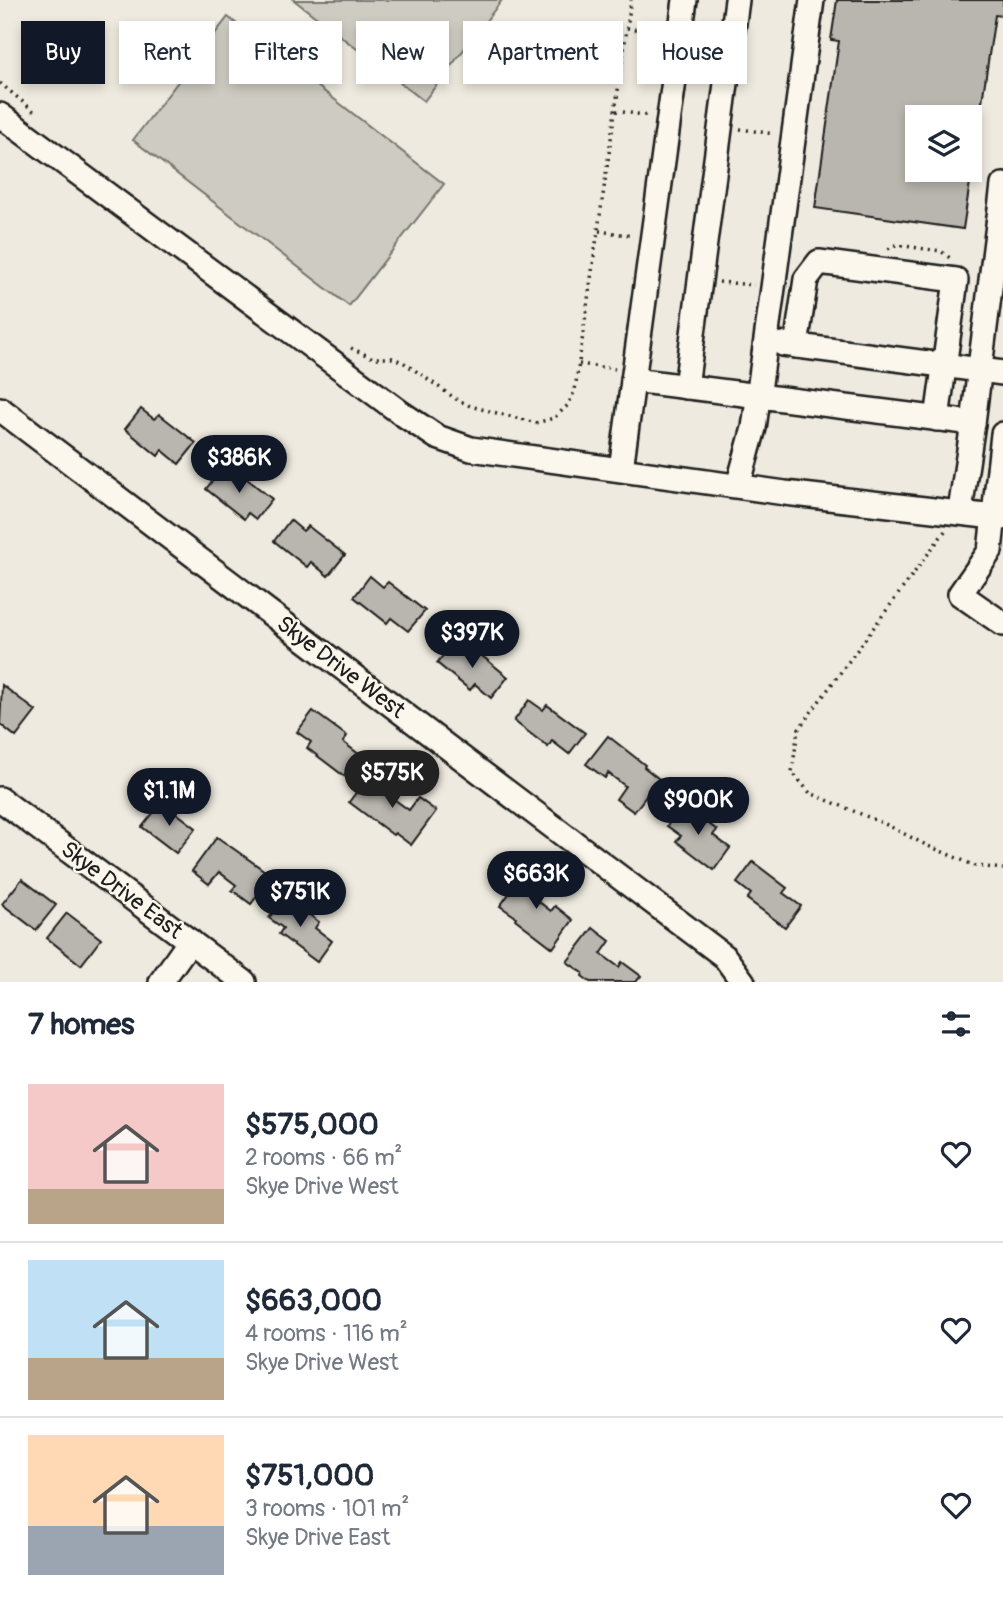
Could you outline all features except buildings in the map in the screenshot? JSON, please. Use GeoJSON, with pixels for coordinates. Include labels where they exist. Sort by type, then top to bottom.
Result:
{"type":"FeatureCollection","features":[{"type":"Feature","properties":{"kind":"street"},"geometry":{"type":"LineString","coordinates":[[682,21],[685,0]]}},
{"type":"Feature","properties":{"kind":"street"},"geometry":{"type":"LineString","coordinates":[[686,387],[737,0]]}},
{"type":"Feature","properties":{"kind":"street"},"geometry":{"type":"LineString","coordinates":[[738,486],[754,428],[812,0]]}},
{"type":"Feature","properties":{"kind":"street"},"geometry":{"type":"LineString","coordinates":[[621,468],[674,84]]}},
{"type":"Feature","properties":{"kind":"street"},"geometry":{"type":"LineString","coordinates":[[0,115],[437,437],[471,449],[738,486],[998,517]]}},
{"type":"Feature","properties":{"kind":"street"},"geometry":{"type":"LineString","coordinates":[[960,511],[1003,185]]}},
{"type":"Feature","properties":{"kind":"street"},"geometry":{"type":"LineString","coordinates":[[796,346],[806,279],[819,262],[956,280],[937,419]]}},
{"type":"Feature","properties":{"kind":"street"},"geometry":{"type":"LineString","coordinates":[[766,342],[1003,373]]}},
{"type":"Feature","properties":{"kind":"street"},"geometry":{"type":"LineString","coordinates":[[634,376],[686,387],[973,423]]}},
{"type":"Feature","properties":{"kind":"street","name":"Skye Drive West"},"geometry":{"type":"LineString","coordinates":[[0,410],[724,956],[743,982]]}},
{"type":"Feature","properties":{"kind":"street"},"geometry":{"type":"LineString","coordinates":[[1003,434],[998,517],[990,551],[960,594],[1003,624]]}},
{"type":"Feature","properties":{"kind":"street","name":"Skye Drive East"},"geometry":{"type":"LineString","coordinates":[[0,799],[244,982]]}},
{"type":"Feature","properties":{"kind":"street"},"geometry":{"type":"LineString","coordinates":[[161,982],[190,942]]}},
{"type":"Feature","properties":{"kind":"path"},"geometry":{"type":"LineString","coordinates":[[349,346],[373,358],[392,358],[403,362],[470,406],[536,423],[554,418],[568,405],[575,390],[631,0]]}},
{"type":"Feature","properties":{"kind":"path"},"geometry":{"type":"LineString","coordinates":[[627,28],[637,30]]}},
{"type":"Feature","properties":{"kind":"path"},"geometry":{"type":"LineString","coordinates":[[0,83],[42,118]]}},
{"type":"Feature","properties":{"kind":"path"},"geometry":{"type":"LineString","coordinates":[[615,111],[669,118]]}},
{"type":"Feature","properties":{"kind":"path"},"geometry":{"type":"LineString","coordinates":[[721,127],[794,136]]}},
{"type":"Feature","properties":{"kind":"path"},"geometry":{"type":"LineString","coordinates":[[598,231],[652,239]]}},
{"type":"Feature","properties":{"kind":"path"},"geometry":{"type":"LineString","coordinates":[[700,280],[773,287]]}},
{"type":"Feature","properties":{"kind":"path"},"geometry":{"type":"LineString","coordinates":[[579,364],[634,376]]}},
{"type":"Feature","properties":{"kind":"path"},"geometry":{"type":"LineString","coordinates":[[960,511],[798,730],[792,772],[810,793],[976,866],[1003,869]]}},
{"type":"Feature","properties":{"kind":"shaded area"},"geometry":{"type":"Polygon","coordinates":[[[294,0],[502,0],[486,21],[463,21],[463,50],[449,69],[449,21],[356,21],[356,48],[342,37],[342,21],[321,21],[294,0]]]}},
{"type":"Feature","properties":{"kind":"shaded area"},"geometry":{"type":"Polygon","coordinates":[[[228,17],[233,21],[229,21],[229,84],[315,84],[444,184],[349,306],[133,140],[176,84],[215,84],[215,34],[228,17]]]}},
{"type":"Feature","properties":{"kind":"shaded area"},"geometry":{"type":"Polygon","coordinates":[[[402,84],[437,84],[424,101],[402,84]]]}}]}
